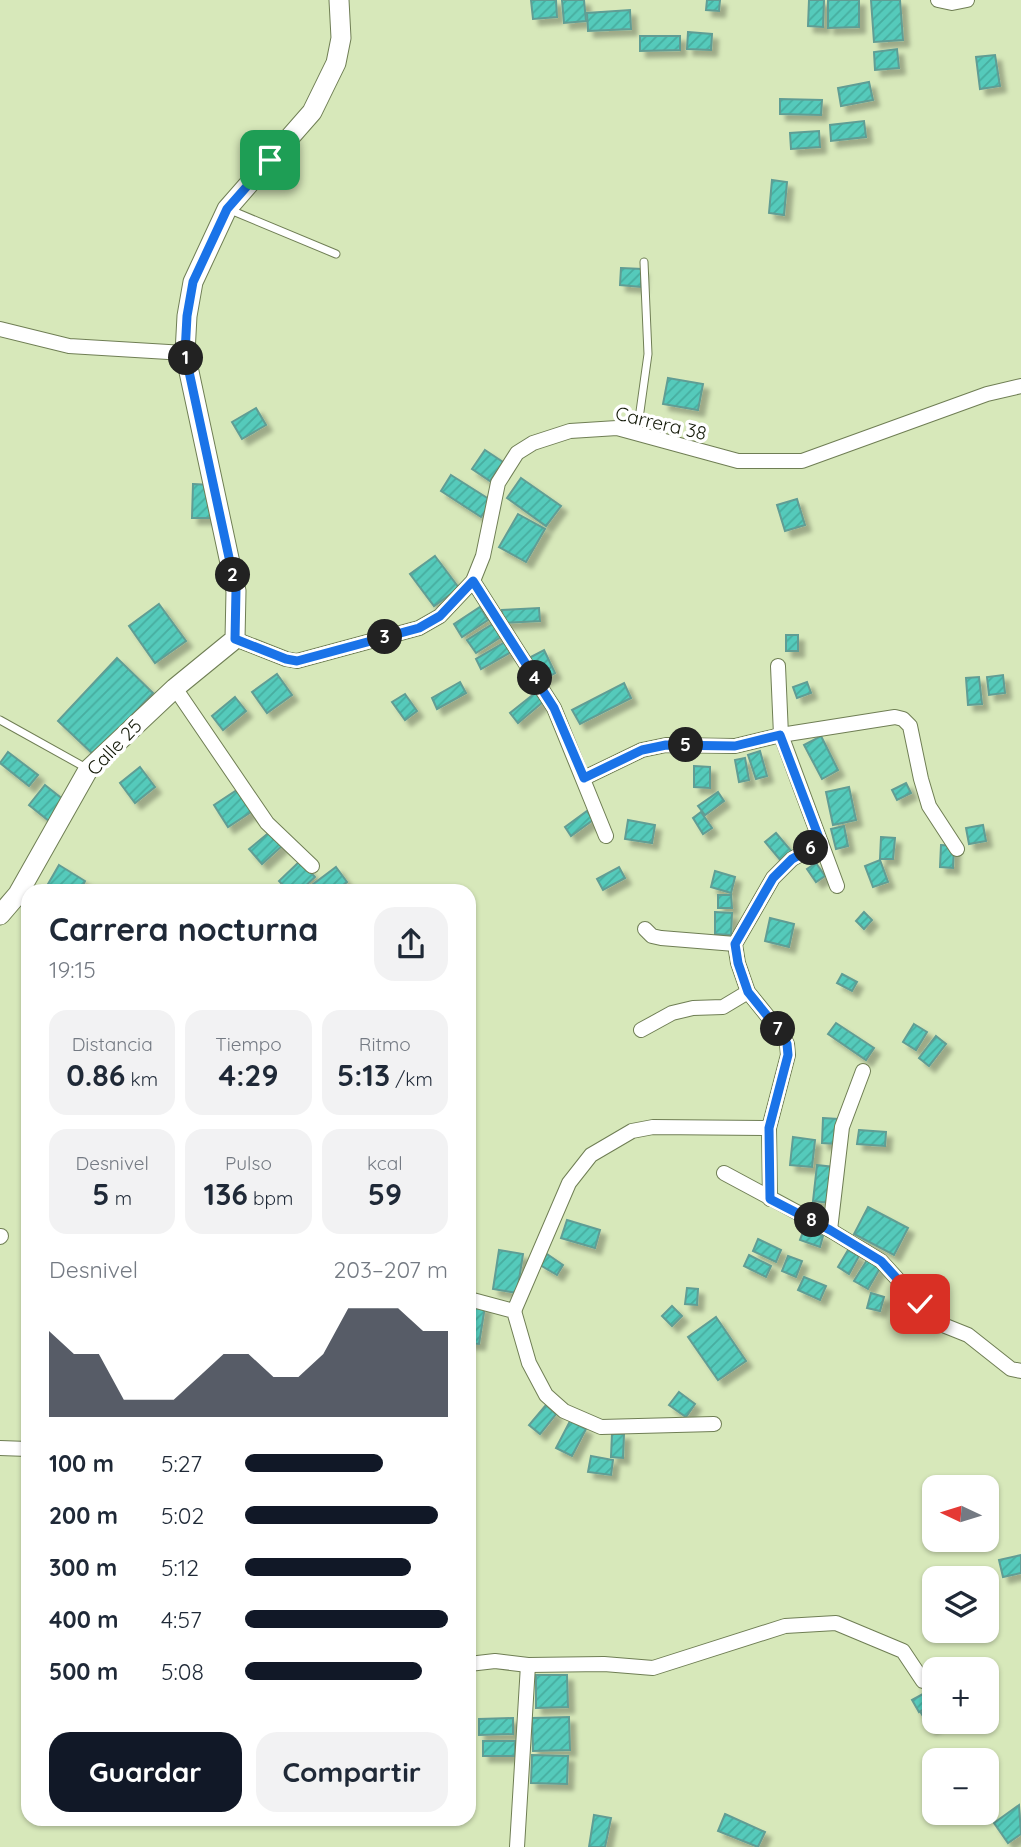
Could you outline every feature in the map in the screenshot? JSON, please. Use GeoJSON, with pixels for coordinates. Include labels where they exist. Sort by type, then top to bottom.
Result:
{"type":"FeatureCollection","features":[{"type":"Feature","properties":{"kind":"street"},"geometry":{"type":"LineString","coordinates":[[235,639],[236,590],[185,353],[187,316],[193,282],[227,209],[312,112],[336,63],[341,38],[339,0]]}},
{"type":"Feature","properties":{"kind":"street"},"geometry":{"type":"LineString","coordinates":[[938,0],[952,3],[967,0]]}},
{"type":"Feature","properties":{"kind":"street"},"geometry":{"type":"LineString","coordinates":[[0,329],[69,346],[185,353]]}},
{"type":"Feature","properties":{"kind":"street","name":"Carrera 38"},"geometry":{"type":"LineString","coordinates":[[235,639],[297,661],[419,628],[440,616],[473,581],[483,556],[498,483],[517,453],[533,443],[570,431],[617,428],[738,461],[802,461],[987,394],[1021,386]]}},
{"type":"Feature","properties":{"kind":"street"},"geometry":{"type":"LineString","coordinates":[[473,581],[554,708],[606,836]]}},
{"type":"Feature","properties":{"kind":"street","name":"Calle 25"},"geometry":{"type":"LineString","coordinates":[[31,884],[88,770],[175,688],[235,639]]}},
{"type":"Feature","properties":{"kind":"street"},"geometry":{"type":"LineString","coordinates":[[778,666],[780,735],[837,886]]}},
{"type":"Feature","properties":{"kind":"street"},"geometry":{"type":"LineString","coordinates":[[175,688],[267,823],[312,866]]}},
{"type":"Feature","properties":{"kind":"street"},"geometry":{"type":"LineString","coordinates":[[584,778],[642,750],[654,747],[735,746],[780,735],[903,719],[910,726],[929,806],[957,849]]}},
{"type":"Feature","properties":{"kind":"street"},"geometry":{"type":"LineString","coordinates":[[770,1199],[769,1128],[788,1055],[787,1044],[748,992],[735,944],[773,878],[792,859],[821,843]]}},
{"type":"Feature","properties":{"kind":"street","name":"Calle 25"},"geometry":{"type":"LineString","coordinates":[[0,915],[21,900]]}},
{"type":"Feature","properties":{"kind":"street"},"geometry":{"type":"LineString","coordinates":[[645,929],[652,936],[660,938],[735,944]]}},
{"type":"Feature","properties":{"kind":"street"},"geometry":{"type":"LineString","coordinates":[[641,1030],[672,1013],[693,1008],[723,1007],[748,992]]}},
{"type":"Feature","properties":{"kind":"street"},"geometry":{"type":"LineString","coordinates":[[830,1230],[842,1127],[863,1070]]}},
{"type":"Feature","properties":{"kind":"street"},"geometry":{"type":"LineString","coordinates":[[714,1424],[601,1427],[564,1411],[546,1395],[529,1363],[514,1311],[569,1183],[591,1155],[632,1131],[653,1127],[769,1128]]}},
{"type":"Feature","properties":{"kind":"street"},"geometry":{"type":"LineString","coordinates":[[724,1173],[830,1230],[881,1261],[943,1325],[968,1335],[1011,1370],[1021,1371]]}},
{"type":"Feature","properties":{"kind":"street"},"geometry":{"type":"LineString","coordinates":[[476,1301],[514,1311]]}},
{"type":"Feature","properties":{"kind":"street"},"geometry":{"type":"LineString","coordinates":[[0,1448],[21,1449]]}},
{"type":"Feature","properties":{"kind":"street"},"geometry":{"type":"LineString","coordinates":[[476,1663],[495,1661],[528,1665],[604,1664],[653,1668],[785,1626],[836,1623],[904,1651],[922,1679]]}},
{"type":"Feature","properties":{"kind":"street"},"geometry":{"type":"LineString","coordinates":[[517,1847],[528,1665]]}},
{"type":"Feature","properties":{"kind":"lane"},"geometry":{"type":"LineString","coordinates":[[227,209],[336,254]]}},
{"type":"Feature","properties":{"kind":"lane"},"geometry":{"type":"LineString","coordinates":[[637,433],[648,354],[644,262]]}},
{"type":"Feature","properties":{"kind":"lane"},"geometry":{"type":"LineString","coordinates":[[0,720],[88,770]]}},
{"type":"Feature","properties":{"kind":"building"},"geometry":{"type":"Polygon","coordinates":[[[531,0],[556,0],[557,17],[533,19],[531,0]]]}},
{"type":"Feature","properties":{"kind":"building"},"geometry":{"type":"Polygon","coordinates":[[[562,0],[584,0],[586,21],[564,23],[562,0]]]}},
{"type":"Feature","properties":{"kind":"building"},"geometry":{"type":"Polygon","coordinates":[[[707,0],[720,0],[719,11],[706,10],[707,0]]]}},
{"type":"Feature","properties":{"kind":"building"},"geometry":{"type":"Polygon","coordinates":[[[809,0],[824,0],[823,27],[808,26],[809,0]]]}},
{"type":"Feature","properties":{"kind":"building"},"geometry":{"type":"Polygon","coordinates":[[[828,0],[859,0],[859,27],[828,28],[828,0]]]}},
{"type":"Feature","properties":{"kind":"building"},"geometry":{"type":"Polygon","coordinates":[[[871,0],[900,0],[903,40],[874,42],[871,0]]]}},
{"type":"Feature","properties":{"kind":"building"},"geometry":{"type":"Polygon","coordinates":[[[630,10],[631,29],[588,31],[587,13],[630,10]]]}},
{"type":"Feature","properties":{"kind":"building"},"geometry":{"type":"Polygon","coordinates":[[[688,32],[712,34],[711,50],[687,49],[688,32]]]}},
{"type":"Feature","properties":{"kind":"building"},"geometry":{"type":"Polygon","coordinates":[[[640,36],[680,36],[680,50],[640,51],[640,36]]]}},
{"type":"Feature","properties":{"kind":"building"},"geometry":{"type":"Polygon","coordinates":[[[897,49],[899,68],[875,70],[874,52],[897,49]]]}},
{"type":"Feature","properties":{"kind":"building"},"geometry":{"type":"Polygon","coordinates":[[[995,55],[1000,86],[980,89],[976,57],[995,55]]]}},
{"type":"Feature","properties":{"kind":"building"},"geometry":{"type":"Polygon","coordinates":[[[869,82],[873,100],[841,106],[838,88],[869,82]]]}},
{"type":"Feature","properties":{"kind":"building"},"geometry":{"type":"Polygon","coordinates":[[[780,99],[822,100],[821,115],[780,114],[780,99]]]}},
{"type":"Feature","properties":{"kind":"building"},"geometry":{"type":"Polygon","coordinates":[[[864,121],[866,137],[831,141],[830,125],[864,121]]]}},
{"type":"Feature","properties":{"kind":"building"},"geometry":{"type":"Polygon","coordinates":[[[819,131],[820,147],[791,149],[790,133],[819,131]]]}},
{"type":"Feature","properties":{"kind":"building"},"geometry":{"type":"Polygon","coordinates":[[[772,180],[787,182],[784,215],[769,213],[772,180]]]}},
{"type":"Feature","properties":{"kind":"building"},"geometry":{"type":"Polygon","coordinates":[[[621,268],[642,269],[641,287],[620,285],[621,268]]]}},
{"type":"Feature","properties":{"kind":"building"},"geometry":{"type":"Polygon","coordinates":[[[668,378],[703,384],[698,410],[663,404],[668,378]]]}},
{"type":"Feature","properties":{"kind":"building"},"geometry":{"type":"Polygon","coordinates":[[[256,408],[266,425],[242,439],[232,422],[256,408]]]}},
{"type":"Feature","properties":{"kind":"building"},"geometry":{"type":"Polygon","coordinates":[[[485,450],[503,462],[490,481],[472,469],[485,450]]]}},
{"type":"Feature","properties":{"kind":"building"},"geometry":{"type":"Polygon","coordinates":[[[451,475],[492,501],[481,517],[441,491],[451,475]]]}},
{"type":"Feature","properties":{"kind":"building"},"geometry":{"type":"Polygon","coordinates":[[[521,478],[561,506],[546,526],[507,498],[521,478]]]}},
{"type":"Feature","properties":{"kind":"building"},"geometry":{"type":"Polygon","coordinates":[[[193,484],[211,485],[211,518],[192,518],[193,484]]]}},
{"type":"Feature","properties":{"kind":"building"},"geometry":{"type":"Polygon","coordinates":[[[797,499],[805,525],[785,531],[777,505],[797,499]]]}},
{"type":"Feature","properties":{"kind":"building"},"geometry":{"type":"Polygon","coordinates":[[[518,514],[545,529],[526,562],[499,547],[518,514]]]}},
{"type":"Feature","properties":{"kind":"building"},"geometry":{"type":"Polygon","coordinates":[[[435,556],[459,588],[434,606],[410,574],[435,556]]]}},
{"type":"Feature","properties":{"kind":"building"},"geometry":{"type":"Polygon","coordinates":[[[159,604],[186,641],[155,663],[129,626],[159,604]]]}},
{"type":"Feature","properties":{"kind":"building"},"geometry":{"type":"Polygon","coordinates":[[[480,607],[488,620],[462,637],[454,624],[480,607]]]}},
{"type":"Feature","properties":{"kind":"building"},"geometry":{"type":"Polygon","coordinates":[[[539,608],[540,621],[503,623],[502,610],[539,608]]]}},
{"type":"Feature","properties":{"kind":"building"},"geometry":{"type":"Polygon","coordinates":[[[496,622],[504,635],[476,653],[467,640],[496,622]]]}},
{"type":"Feature","properties":{"kind":"building"},"geometry":{"type":"Polygon","coordinates":[[[786,635],[798,635],[798,651],[786,651],[786,635]]]}},
{"type":"Feature","properties":{"kind":"building"},"geometry":{"type":"Polygon","coordinates":[[[505,642],[511,652],[481,669],[476,659],[505,642]]]}},
{"type":"Feature","properties":{"kind":"building"},"geometry":{"type":"Polygon","coordinates":[[[544,650],[555,673],[541,681],[529,658],[544,650]]]}},
{"type":"Feature","properties":{"kind":"building"},"geometry":{"type":"Polygon","coordinates":[[[117,658],[153,693],[94,755],[58,721],[117,658]]]}},
{"type":"Feature","properties":{"kind":"building"},"geometry":{"type":"Polygon","coordinates":[[[277,674],[292,695],[267,713],[252,692],[277,674]]]}},
{"type":"Feature","properties":{"kind":"building"},"geometry":{"type":"Polygon","coordinates":[[[1003,675],[1005,693],[989,695],[987,677],[1003,675]]]}},
{"type":"Feature","properties":{"kind":"building"},"geometry":{"type":"Polygon","coordinates":[[[979,677],[982,704],[968,705],[966,678],[979,677]]]}},
{"type":"Feature","properties":{"kind":"building"},"geometry":{"type":"Polygon","coordinates":[[[460,682],[466,693],[437,709],[432,698],[460,682]]]}},
{"type":"Feature","properties":{"kind":"building"},"geometry":{"type":"Polygon","coordinates":[[[807,682],[811,693],[797,698],[793,687],[807,682]]]}},
{"type":"Feature","properties":{"kind":"building"},"geometry":{"type":"Polygon","coordinates":[[[624,683],[631,698],[580,724],[572,710],[624,683]]]}},
{"type":"Feature","properties":{"kind":"building"},"geometry":{"type":"Polygon","coordinates":[[[535,693],[543,702],[518,723],[510,713],[535,693]]]}},
{"type":"Feature","properties":{"kind":"building"},"geometry":{"type":"Polygon","coordinates":[[[405,694],[417,711],[405,720],[392,702],[405,694]]]}},
{"type":"Feature","properties":{"kind":"building"},"geometry":{"type":"Polygon","coordinates":[[[235,697],[246,711],[223,730],[212,716],[235,697]]]}},
{"type":"Feature","properties":{"kind":"building"},"geometry":{"type":"Polygon","coordinates":[[[821,736],[838,770],[822,779],[804,745],[821,736]]]}},
{"type":"Feature","properties":{"kind":"building"},"geometry":{"type":"Polygon","coordinates":[[[760,751],[767,776],[756,779],[748,755],[760,751]]]}},
{"type":"Feature","properties":{"kind":"building"},"geometry":{"type":"Polygon","coordinates":[[[8,752],[38,775],[29,786],[0,763],[8,752]]]}},
{"type":"Feature","properties":{"kind":"building"},"geometry":{"type":"Polygon","coordinates":[[[745,758],[749,780],[739,782],[735,760],[745,758]]]}},
{"type":"Feature","properties":{"kind":"building"},"geometry":{"type":"Polygon","coordinates":[[[694,766],[710,767],[710,788],[694,787],[694,766]]]}},
{"type":"Feature","properties":{"kind":"building"},"geometry":{"type":"Polygon","coordinates":[[[140,767],[155,787],[135,803],[120,783],[140,767]]]}},
{"type":"Feature","properties":{"kind":"building"},"geometry":{"type":"Polygon","coordinates":[[[906,783],[911,793],[897,800],[892,790],[906,783]]]}},
{"type":"Feature","properties":{"kind":"building"},"geometry":{"type":"Polygon","coordinates":[[[45,785],[65,801],[49,821],[29,805],[45,785]]]}},
{"type":"Feature","properties":{"kind":"building"},"geometry":{"type":"Polygon","coordinates":[[[849,787],[856,820],[833,825],[826,792],[849,787]]]}},
{"type":"Feature","properties":{"kind":"building"},"geometry":{"type":"Polygon","coordinates":[[[240,788],[254,810],[228,827],[214,805],[240,788]]]}},
{"type":"Feature","properties":{"kind":"building"},"geometry":{"type":"Polygon","coordinates":[[[718,792],[724,801],[705,815],[698,806],[718,792]]]}},
{"type":"Feature","properties":{"kind":"building"},"geometry":{"type":"Polygon","coordinates":[[[587,811],[593,820],[571,836],[565,827],[587,811]]]}},
{"type":"Feature","properties":{"kind":"building"},"geometry":{"type":"Polygon","coordinates":[[[701,812],[712,828],[703,834],[693,818],[701,812]]]}},
{"type":"Feature","properties":{"kind":"building"},"geometry":{"type":"Polygon","coordinates":[[[628,820],[655,825],[652,843],[625,839],[628,820]]]}},
{"type":"Feature","properties":{"kind":"building"},"geometry":{"type":"Polygon","coordinates":[[[983,825],[986,841],[969,844],[966,828],[983,825]]]}},
{"type":"Feature","properties":{"kind":"building"},"geometry":{"type":"Polygon","coordinates":[[[844,826],[848,846],[836,849],[831,829],[844,826]]]}},
{"type":"Feature","properties":{"kind":"building"},"geometry":{"type":"Polygon","coordinates":[[[271,831],[283,845],[262,864],[249,849],[271,831]]]}},
{"type":"Feature","properties":{"kind":"building"},"geometry":{"type":"Polygon","coordinates":[[[776,833],[793,853],[782,862],[765,842],[776,833]]]}},
{"type":"Feature","properties":{"kind":"building"},"geometry":{"type":"Polygon","coordinates":[[[881,837],[895,838],[893,859],[880,859],[881,837]]]}},
{"type":"Feature","properties":{"kind":"building"},"geometry":{"type":"Polygon","coordinates":[[[941,845],[954,846],[953,868],[940,867],[941,845]]]}},
{"type":"Feature","properties":{"kind":"building"},"geometry":{"type":"Polygon","coordinates":[[[880,860],[888,882],[873,887],[865,866],[880,860]]]}},
{"type":"Feature","properties":{"kind":"building"},"geometry":{"type":"Polygon","coordinates":[[[300,861],[315,877],[308,884],[282,884],[279,881],[300,861]]]}},
{"type":"Feature","properties":{"kind":"building"},"geometry":{"type":"Polygon","coordinates":[[[816,863],[825,876],[816,882],[807,869],[816,863]]]}},
{"type":"Feature","properties":{"kind":"building"},"geometry":{"type":"Polygon","coordinates":[[[59,865],[85,881],[84,884],[48,884],[59,865]]]}},
{"type":"Feature","properties":{"kind":"building"},"geometry":{"type":"Polygon","coordinates":[[[336,867],[347,882],[345,884],[313,884],[336,867]]]}},
{"type":"Feature","properties":{"kind":"building"},"geometry":{"type":"Polygon","coordinates":[[[619,867],[625,878],[603,890],[597,879],[619,867]]]}},
{"type":"Feature","properties":{"kind":"building"},"geometry":{"type":"Polygon","coordinates":[[[715,871],[735,877],[731,893],[711,887],[715,871]]]}},
{"type":"Feature","properties":{"kind":"building"},"geometry":{"type":"Polygon","coordinates":[[[718,895],[731,895],[732,908],[718,908],[718,895]]]}},
{"type":"Feature","properties":{"kind":"building"},"geometry":{"type":"Polygon","coordinates":[[[715,912],[732,913],[731,935],[715,934],[715,912]]]}},
{"type":"Feature","properties":{"kind":"building"},"geometry":{"type":"Polygon","coordinates":[[[864,912],[872,920],[864,929],[856,921],[864,912]]]}},
{"type":"Feature","properties":{"kind":"building"},"geometry":{"type":"Polygon","coordinates":[[[770,918],[794,924],[789,947],[765,941],[770,918]]]}},
{"type":"Feature","properties":{"kind":"building"},"geometry":{"type":"Polygon","coordinates":[[[842,974],[857,982],[852,991],[837,983],[842,974]]]}},
{"type":"Feature","properties":{"kind":"building"},"geometry":{"type":"Polygon","coordinates":[[[836,1023],[874,1048],[866,1060],[828,1034],[836,1023]]]}},
{"type":"Feature","properties":{"kind":"building"},"geometry":{"type":"Polygon","coordinates":[[[914,1024],[927,1032],[916,1050],[903,1042],[914,1024]]]}},
{"type":"Feature","properties":{"kind":"building"},"geometry":{"type":"Polygon","coordinates":[[[936,1036],[946,1044],[929,1066],[919,1058],[936,1036]]]}},
{"type":"Feature","properties":{"kind":"building"},"geometry":{"type":"Polygon","coordinates":[[[823,1118],[838,1119],[836,1144],[822,1143],[823,1118]]]}},
{"type":"Feature","properties":{"kind":"building"},"geometry":{"type":"Polygon","coordinates":[[[859,1130],[886,1132],[885,1146],[857,1144],[859,1130]]]}},
{"type":"Feature","properties":{"kind":"building"},"geometry":{"type":"Polygon","coordinates":[[[793,1137],[815,1140],[812,1167],[790,1165],[793,1137]]]}},
{"type":"Feature","properties":{"kind":"building"},"geometry":{"type":"Polygon","coordinates":[[[817,1165],[834,1167],[830,1203],[813,1201],[817,1165]]]}},
{"type":"Feature","properties":{"kind":"building"},"geometry":{"type":"Polygon","coordinates":[[[868,1207],[908,1228],[894,1255],[854,1234],[868,1207]]]}},
{"type":"Feature","properties":{"kind":"building"},"geometry":{"type":"Polygon","coordinates":[[[567,1220],[600,1230],[595,1248],[561,1238],[567,1220]]]}},
{"type":"Feature","properties":{"kind":"building"},"geometry":{"type":"Polygon","coordinates":[[[804,1229],[823,1236],[820,1247],[800,1240],[804,1229]]]}},
{"type":"Feature","properties":{"kind":"building"},"geometry":{"type":"Polygon","coordinates":[[[758,1239],[781,1250],[776,1262],[753,1251],[758,1239]]]}},
{"type":"Feature","properties":{"kind":"building"},"geometry":{"type":"Polygon","coordinates":[[[499,1250],[523,1254],[517,1293],[493,1289],[499,1250]]]}},
{"type":"Feature","properties":{"kind":"building"},"geometry":{"type":"Polygon","coordinates":[[[848,1250],[859,1256],[849,1274],[838,1267],[848,1250]]]}},
{"type":"Feature","properties":{"kind":"building"},"geometry":{"type":"Polygon","coordinates":[[[547,1254],[563,1265],[557,1275],[540,1265],[547,1254]]]}},
{"type":"Feature","properties":{"kind":"building"},"geometry":{"type":"Polygon","coordinates":[[[749,1255],[771,1266],[766,1277],[744,1266],[749,1255]]]}},
{"type":"Feature","properties":{"kind":"building"},"geometry":{"type":"Polygon","coordinates":[[[788,1256],[802,1261],[796,1277],[782,1271],[788,1256]]]}},
{"type":"Feature","properties":{"kind":"building"},"geometry":{"type":"Polygon","coordinates":[[[867,1260],[880,1268],[868,1289],[854,1281],[867,1260]]]}},
{"type":"Feature","properties":{"kind":"building"},"geometry":{"type":"Polygon","coordinates":[[[804,1277],[826,1286],[820,1300],[798,1290],[804,1277]]]}},
{"type":"Feature","properties":{"kind":"building"},"geometry":{"type":"Polygon","coordinates":[[[687,1288],[698,1289],[697,1305],[685,1304],[687,1288]]]}},
{"type":"Feature","properties":{"kind":"building"},"geometry":{"type":"Polygon","coordinates":[[[871,1293],[884,1297],[880,1311],[867,1308],[871,1293]]]}},
{"type":"Feature","properties":{"kind":"building"},"geometry":{"type":"Polygon","coordinates":[[[476,1305],[485,1306],[479,1344],[476,1344],[476,1305]]]}},
{"type":"Feature","properties":{"kind":"building"},"geometry":{"type":"Polygon","coordinates":[[[672,1306],[682,1316],[672,1326],[662,1316],[672,1306]]]}},
{"type":"Feature","properties":{"kind":"building"},"geometry":{"type":"Polygon","coordinates":[[[716,1317],[746,1361],[718,1380],[688,1337],[716,1317]]]}},
{"type":"Feature","properties":{"kind":"building"},"geometry":{"type":"Polygon","coordinates":[[[679,1392],[695,1404],[686,1417],[669,1405],[679,1392]]]}},
{"type":"Feature","properties":{"kind":"building"},"geometry":{"type":"Polygon","coordinates":[[[546,1405],[556,1414],[540,1434],[529,1425],[546,1405]]]}},
{"type":"Feature","properties":{"kind":"building"},"geometry":{"type":"Polygon","coordinates":[[[570,1421],[586,1429],[572,1456],[556,1448],[570,1421]]]}},
{"type":"Feature","properties":{"kind":"building"},"geometry":{"type":"Polygon","coordinates":[[[612,1434],[624,1434],[623,1458],[611,1457],[612,1434]]]}},
{"type":"Feature","properties":{"kind":"building"},"geometry":{"type":"Polygon","coordinates":[[[591,1456],[613,1460],[611,1475],[588,1472],[591,1456]]]}},
{"type":"Feature","properties":{"kind":"building"},"geometry":{"type":"Polygon","coordinates":[[[1021,1555],[1021,1573],[1003,1577],[999,1560],[1021,1555]]]}},
{"type":"Feature","properties":{"kind":"building"},"geometry":{"type":"Polygon","coordinates":[[[536,1675],[567,1675],[568,1707],[536,1708],[536,1675]]]}},
{"type":"Feature","properties":{"kind":"building"},"geometry":{"type":"Polygon","coordinates":[[[922,1695],[922,1710],[919,1712],[912,1700],[922,1695]]]}},
{"type":"Feature","properties":{"kind":"building"},"geometry":{"type":"Polygon","coordinates":[[[569,1717],[570,1750],[533,1751],[532,1718],[569,1717]]]}},
{"type":"Feature","properties":{"kind":"building"},"geometry":{"type":"Polygon","coordinates":[[[513,1718],[513,1734],[479,1735],[479,1719],[513,1718]]]}},
{"type":"Feature","properties":{"kind":"building"},"geometry":{"type":"Polygon","coordinates":[[[483,1741],[515,1741],[515,1756],[483,1756],[483,1741]]]}},
{"type":"Feature","properties":{"kind":"building"},"geometry":{"type":"Polygon","coordinates":[[[532,1755],[568,1756],[567,1784],[531,1783],[532,1755]]]}},
{"type":"Feature","properties":{"kind":"building"},"geometry":{"type":"Polygon","coordinates":[[[1019,1805],[1021,1834],[1008,1843],[995,1825],[999,1825],[999,1819],[1019,1805]]]}},
{"type":"Feature","properties":{"kind":"building"},"geometry":{"type":"Polygon","coordinates":[[[725,1814],[765,1832],[758,1847],[718,1831],[725,1814]]]}},
{"type":"Feature","properties":{"kind":"building"},"geometry":{"type":"Polygon","coordinates":[[[594,1815],[611,1818],[605,1847],[589,1847],[594,1815]]]}},
{"type":"Feature","properties":{"kind":"route"},"geometry":{"type":"LineString","coordinates":[[270,160],[227,209],[193,282],[187,316],[185,353],[236,590],[235,639],[297,661],[419,628],[440,616],[473,581],[554,708],[584,778],[642,750],[666,745],[735,746],[780,735],[821,843],[792,859],[773,878],[735,944],[748,992],[787,1044],[788,1055],[769,1128],[770,1199],[830,1230],[881,1261],[920,1304]]}}]}
